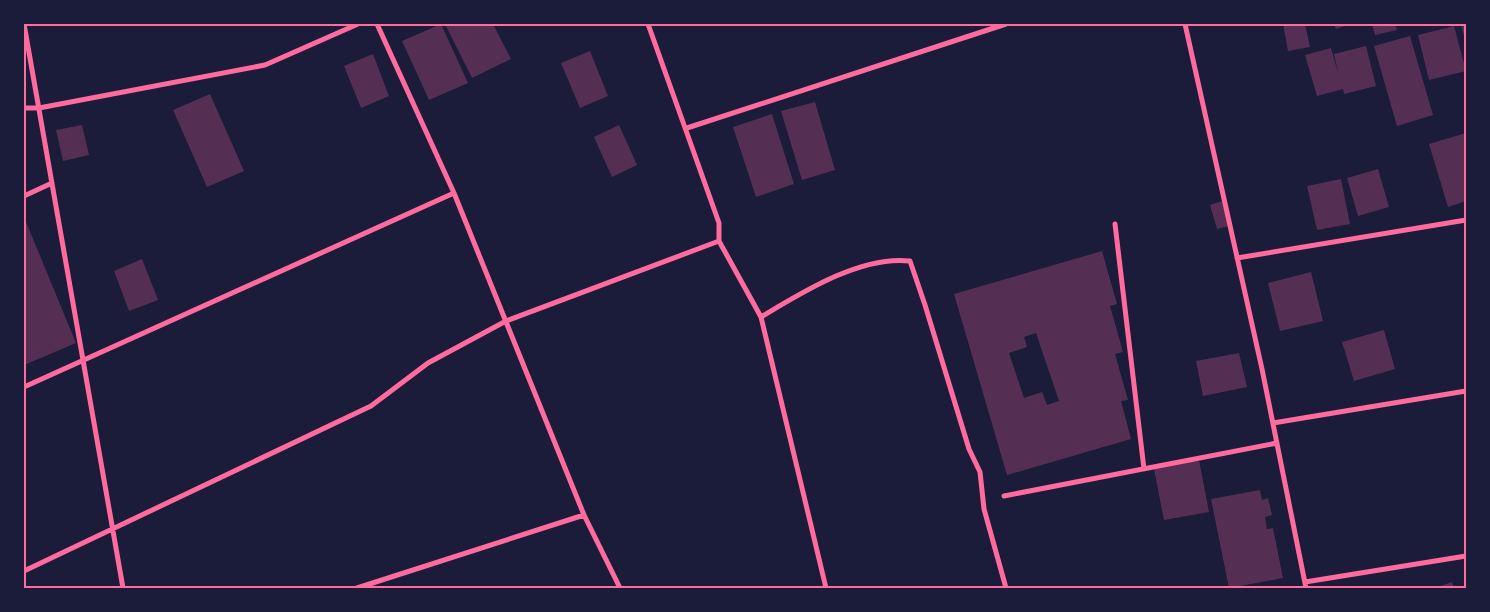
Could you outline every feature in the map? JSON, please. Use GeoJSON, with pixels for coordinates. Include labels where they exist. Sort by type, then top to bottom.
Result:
{"type":"FeatureCollection","features":[{"type":"Feature","properties":{"kind":"street"},"geometry":{"type":"LineString","coordinates":[[24,24],[123,588]]}},
{"type":"Feature","properties":{"kind":"street"},"geometry":{"type":"LineString","coordinates":[[24,108],[39,108],[265,65],[358,24]]}},
{"type":"Feature","properties":{"kind":"street"},"geometry":{"type":"LineString","coordinates":[[377,24],[454,193],[584,515],[620,588]]}},
{"type":"Feature","properties":{"kind":"street"},"geometry":{"type":"LineString","coordinates":[[648,24],[687,128],[719,223],[719,241],[761,317],[826,588]]}},
{"type":"Feature","properties":{"kind":"street"},"geometry":{"type":"LineString","coordinates":[[687,128],[1006,24]]}},
{"type":"Feature","properties":{"kind":"street"},"geometry":{"type":"LineString","coordinates":[[1185,24],[1273,424],[1306,588]]}},
{"type":"Feature","properties":{"kind":"street"},"geometry":{"type":"LineString","coordinates":[[24,196],[52,183]]}},
{"type":"Feature","properties":{"kind":"street"},"geometry":{"type":"LineString","coordinates":[[24,386],[454,193]]}},
{"type":"Feature","properties":{"kind":"street"},"geometry":{"type":"LineString","coordinates":[[1237,258],[1466,220]]}},
{"type":"Feature","properties":{"kind":"street"},"geometry":{"type":"LineString","coordinates":[[1115,224],[1144,469]]}},
{"type":"Feature","properties":{"kind":"street"},"geometry":{"type":"LineString","coordinates":[[24,571],[371,406],[428,362],[506,321],[719,241]]}},
{"type":"Feature","properties":{"kind":"street"},"geometry":{"type":"LineString","coordinates":[[761,317],[813,285],[876,262],[910,262],[969,449],[980,472],[984,508],[1006,588]]}},
{"type":"Feature","properties":{"kind":"street"},"geometry":{"type":"LineString","coordinates":[[1273,424],[1466,391]]}},
{"type":"Feature","properties":{"kind":"street"},"geometry":{"type":"LineString","coordinates":[[1004,496],[1277,443]]}},
{"type":"Feature","properties":{"kind":"street"},"geometry":{"type":"LineString","coordinates":[[357,588],[584,515]]}},
{"type":"Feature","properties":{"kind":"street"},"geometry":{"type":"LineString","coordinates":[[1305,582],[1466,556]]}},
{"type":"Feature","properties":{"kind":"building"},"geometry":{"type":"Polygon","coordinates":[[[441,24],[468,83],[429,100],[402,41],[441,24]]]}},
{"type":"Feature","properties":{"kind":"building"},"geometry":{"type":"Polygon","coordinates":[[[452,24],[493,24],[511,59],[472,78],[446,26],[452,24]]]}},
{"type":"Feature","properties":{"kind":"building"},"geometry":{"type":"Polygon","coordinates":[[[1283,24],[1305,24],[1310,47],[1288,51],[1283,24]]]}},
{"type":"Feature","properties":{"kind":"building"},"geometry":{"type":"Polygon","coordinates":[[[1334,24],[1351,24],[1336,29],[1334,24]]]}},
{"type":"Feature","properties":{"kind":"building"},"geometry":{"type":"Polygon","coordinates":[[[1372,24],[1395,24],[1397,30],[1375,35],[1372,24]]]}},
{"type":"Feature","properties":{"kind":"building"},"geometry":{"type":"Polygon","coordinates":[[[1461,24],[1466,24],[1466,45],[1461,24]]]}},
{"type":"Feature","properties":{"kind":"building"},"geometry":{"type":"Polygon","coordinates":[[[1454,26],[1466,71],[1429,80],[1418,35],[1454,26]]]}},
{"type":"Feature","properties":{"kind":"building"},"geometry":{"type":"Polygon","coordinates":[[[1410,36],[1433,115],[1397,126],[1374,46],[1410,36]]]}},
{"type":"Feature","properties":{"kind":"building"},"geometry":{"type":"Polygon","coordinates":[[[1366,46],[1376,86],[1344,94],[1343,89],[1317,96],[1305,55],[1331,48],[1338,73],[1334,54],[1366,46]]]}},
{"type":"Feature","properties":{"kind":"building"},"geometry":{"type":"Polygon","coordinates":[[[590,51],[608,96],[580,108],[561,63],[590,51]]]}},
{"type":"Feature","properties":{"kind":"building"},"geometry":{"type":"Polygon","coordinates":[[[373,54],[389,96],[361,108],[344,66],[373,54]]]}},
{"type":"Feature","properties":{"kind":"building"},"geometry":{"type":"Polygon","coordinates":[[[210,94],[244,171],[207,187],[173,110],[210,94]]]}},
{"type":"Feature","properties":{"kind":"building"},"geometry":{"type":"Polygon","coordinates":[[[815,102],[835,170],[802,180],[781,111],[815,102]]]}},
{"type":"Feature","properties":{"kind":"building"},"geometry":{"type":"Polygon","coordinates":[[[772,114],[794,184],[756,197],[733,127],[772,114]]]}},
{"type":"Feature","properties":{"kind":"building"},"geometry":{"type":"Polygon","coordinates":[[[82,125],[89,155],[63,161],[56,130],[82,125]]]}},
{"type":"Feature","properties":{"kind":"building"},"geometry":{"type":"Polygon","coordinates":[[[619,125],[637,165],[612,177],[594,137],[619,125]]]}},
{"type":"Feature","properties":{"kind":"building"},"geometry":{"type":"Polygon","coordinates":[[[1466,133],[1466,201],[1448,207],[1429,144],[1466,133]]]}},
{"type":"Feature","properties":{"kind":"building"},"geometry":{"type":"Polygon","coordinates":[[[1378,169],[1389,207],[1358,216],[1347,178],[1378,169]]]}},
{"type":"Feature","properties":{"kind":"building"},"geometry":{"type":"Polygon","coordinates":[[[1341,179],[1350,224],[1317,230],[1307,186],[1341,179]]]}},
{"type":"Feature","properties":{"kind":"building"},"geometry":{"type":"Polygon","coordinates":[[[1222,201],[1229,226],[1217,229],[1210,205],[1222,201]]]}},
{"type":"Feature","properties":{"kind":"building"},"geometry":{"type":"Polygon","coordinates":[[[24,217],[76,343],[24,365],[24,217]]]}},
{"type":"Feature","properties":{"kind":"building"},"geometry":{"type":"Polygon","coordinates":[[[1102,251],[1117,304],[1110,306],[1123,352],[1115,354],[1128,400],[1121,401],[1131,439],[1007,475],[954,294],[1102,251]],[[1036,333],[1024,337],[1027,347],[1009,353],[1024,398],[1042,392],[1047,405],[1059,401],[1036,333]]]}},
{"type":"Feature","properties":{"kind":"building"},"geometry":{"type":"Polygon","coordinates":[[[142,259],[158,300],[129,311],[114,271],[142,259]]]}},
{"type":"Feature","properties":{"kind":"building"},"geometry":{"type":"Polygon","coordinates":[[[1311,272],[1323,321],[1280,331],[1268,283],[1311,272]]]}},
{"type":"Feature","properties":{"kind":"building"},"geometry":{"type":"Polygon","coordinates":[[[1384,330],[1395,369],[1354,381],[1342,342],[1384,330]]]}},
{"type":"Feature","properties":{"kind":"building"},"geometry":{"type":"Polygon","coordinates":[[[1239,353],[1247,387],[1203,396],[1196,361],[1239,353]]]}},
{"type":"Feature","properties":{"kind":"building"},"geometry":{"type":"Polygon","coordinates":[[[1199,460],[1209,512],[1164,520],[1154,469],[1199,460]]]}},
{"type":"Feature","properties":{"kind":"building"},"geometry":{"type":"Polygon","coordinates":[[[1260,490],[1262,500],[1268,498],[1272,515],[1265,517],[1267,529],[1273,528],[1283,578],[1229,588],[1211,499],[1260,490]]]}},
{"type":"Feature","properties":{"kind":"building"},"geometry":{"type":"Polygon","coordinates":[[[1452,582],[1454,588],[1435,588],[1452,582]]]}}]}
